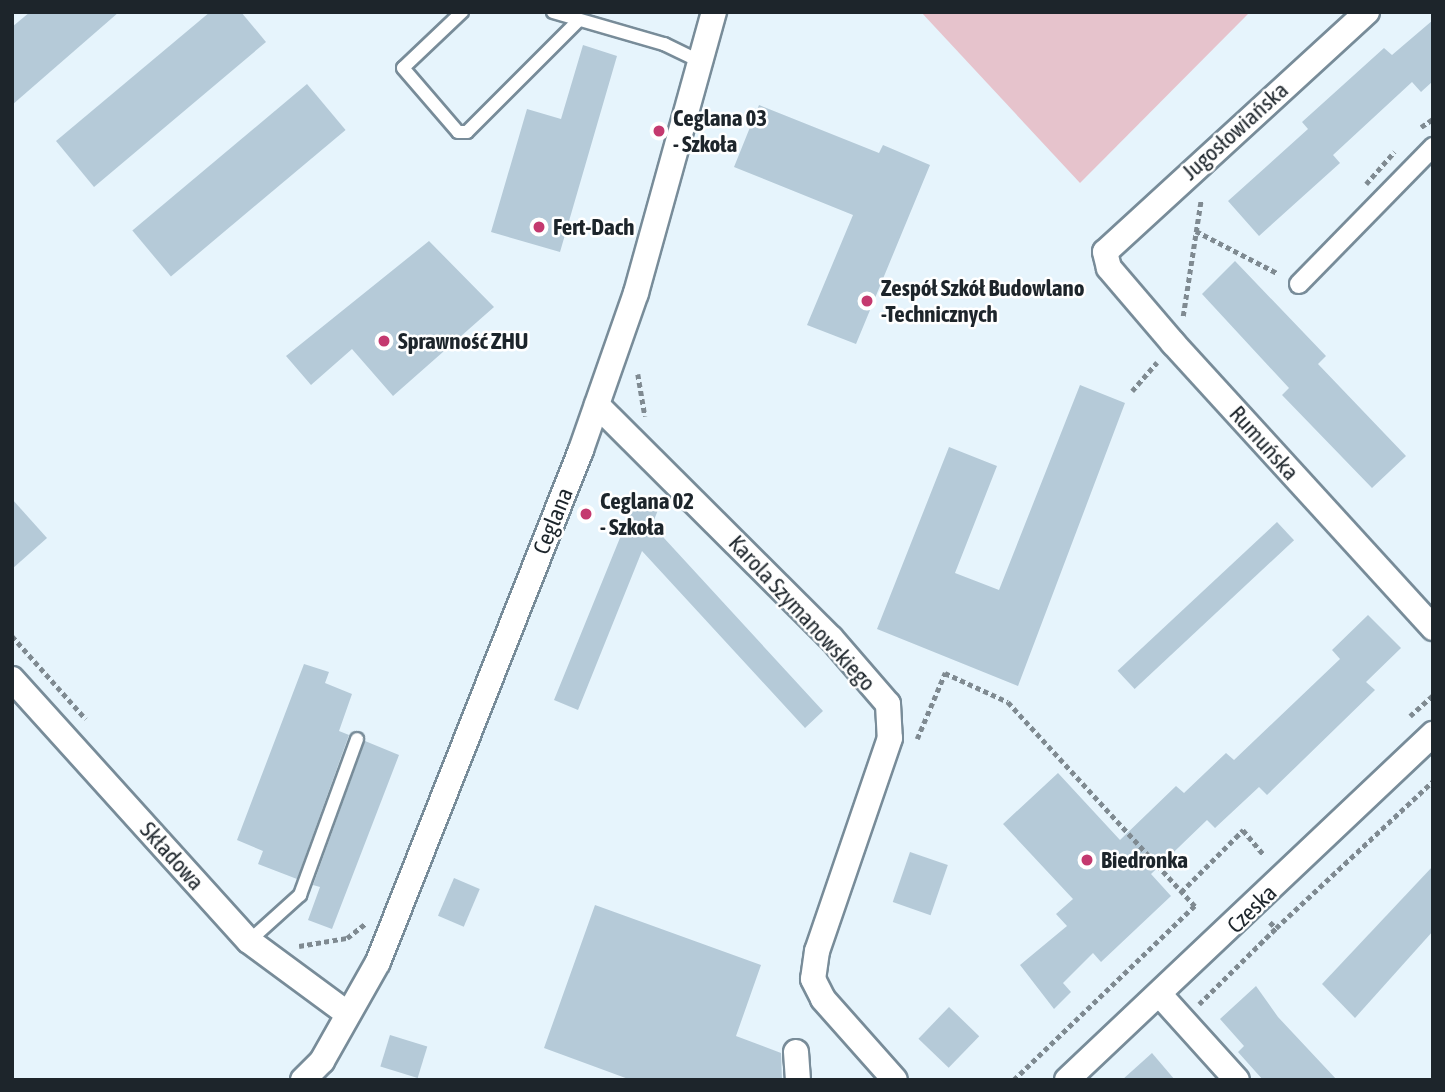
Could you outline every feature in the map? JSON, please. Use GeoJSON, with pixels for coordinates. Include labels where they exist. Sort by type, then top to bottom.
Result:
{"type":"FeatureCollection","features":[{"type":"Feature","properties":{"kind":"street","name":"Ceglana"},"geometry":{"type":"LineString","coordinates":[[303,1080],[322,1061],[377,962],[597,405],[714,12]]}},
{"type":"Feature","properties":{"kind":"street","name":"Jugosłowiańska"},"geometry":{"type":"LineString","coordinates":[[1105,253],[1367,12]]}},
{"type":"Feature","properties":{"kind":"street"},"geometry":{"type":"LineString","coordinates":[[1299,284],[1433,147]]}},
{"type":"Feature","properties":{"kind":"street","name":"Rumuńska"},"geometry":{"type":"LineString","coordinates":[[1105,253],[1109,268],[1173,343],[1433,628]]}},
{"type":"Feature","properties":{"kind":"street","name":"Karola Szymanowskiego"},"geometry":{"type":"LineString","coordinates":[[597,405],[831,638],[888,704],[890,738],[817,951],[813,979],[823,999],[895,1080]]}},
{"type":"Feature","properties":{"kind":"street","name":"Składowa"},"geometry":{"type":"LineString","coordinates":[[12,679],[249,941],[348,1014]]}},
{"type":"Feature","properties":{"kind":"street","name":"Czeska"},"geometry":{"type":"LineString","coordinates":[[1067,1080],[1161,996],[1433,734]]}},
{"type":"Feature","properties":{"kind":"street"},"geometry":{"type":"LineString","coordinates":[[1161,996],[1237,1080]]}},
{"type":"Feature","properties":{"kind":"street"},"geometry":{"type":"LineString","coordinates":[[796,1052],[799,1080]]}},
{"type":"Feature","properties":{"kind":"lane"},"geometry":{"type":"LineString","coordinates":[[462,12],[403,68],[458,132],[467,132],[578,21]]}},
{"type":"Feature","properties":{"kind":"lane"},"geometry":{"type":"LineString","coordinates":[[553,12],[664,44],[701,62]]}},
{"type":"Feature","properties":{"kind":"lane"},"geometry":{"type":"LineString","coordinates":[[249,941],[300,895],[357,739]]}},
{"type":"Feature","properties":{"kind":"path"},"geometry":{"type":"LineString","coordinates":[[1132,391],[1173,343],[1188,331],[1182,324],[1203,190]]}},
{"type":"Feature","properties":{"kind":"path"},"geometry":{"type":"LineString","coordinates":[[1196,231],[1299,284]]}},
{"type":"Feature","properties":{"kind":"path"},"geometry":{"type":"LineString","coordinates":[[915,746],[945,673],[1008,702],[1195,906],[1014,1080]]}},
{"type":"Feature","properties":{"kind":"path"},"geometry":{"type":"LineString","coordinates":[[1181,892],[1242,830],[1265,855]]}},
{"type":"Feature","properties":{"kind":"path"},"geometry":{"type":"LineString","coordinates":[[286,947],[347,938],[374,918]]}},
{"type":"Feature","properties":{"kind":"path"},"geometry":{"type":"LineString","coordinates":[[1182,1019],[1276,928]]}},
{"type":"Feature","properties":{"kind":"shaded area"},"geometry":{"type":"Polygon","coordinates":[[[921,12],[1250,12],[1080,183],[921,12]]]}},
{"type":"Feature","properties":{"kind":"building"},"geometry":{"type":"Polygon","coordinates":[[[30,12],[119,12],[12,105],[12,27],[30,12]]]}},
{"type":"Feature","properties":{"kind":"building"},"geometry":{"type":"Polygon","coordinates":[[[210,12],[241,12],[266,42],[94,187],[56,141],[210,12]]]}},
{"type":"Feature","properties":{"kind":"building"},"geometry":{"type":"Polygon","coordinates":[[[1433,20],[1433,81],[1421,92],[1412,82],[1333,155],[1340,163],[1259,236],[1228,201],[1308,129],[1302,122],[1384,48],[1392,55],[1433,20]]]}},
{"type":"Feature","properties":{"kind":"building"},"geometry":{"type":"Polygon","coordinates":[[[583,45],[617,56],[560,252],[491,232],[527,109],[561,119],[583,45]]]}},
{"type":"Feature","properties":{"kind":"building"},"geometry":{"type":"Polygon","coordinates":[[[307,84],[346,130],[171,277],[132,231],[307,84]]]}},
{"type":"Feature","properties":{"kind":"building"},"geometry":{"type":"Polygon","coordinates":[[[759,105],[879,153],[883,145],[930,165],[856,344],[807,325],[853,215],[734,167],[759,105]]]}},
{"type":"Feature","properties":{"kind":"building"},"geometry":{"type":"Polygon","coordinates":[[[429,241],[494,307],[393,396],[352,349],[311,385],[286,356],[429,241]]]}},
{"type":"Feature","properties":{"kind":"building"},"geometry":{"type":"Polygon","coordinates":[[[1235,261],[1326,356],[1318,364],[1406,456],[1372,488],[1282,395],[1289,388],[1202,294],[1235,261]]]}},
{"type":"Feature","properties":{"kind":"building"},"geometry":{"type":"Polygon","coordinates":[[[1080,385],[1125,403],[1018,686],[877,629],[949,447],[997,466],[955,573],[999,590],[1080,385]]]}},
{"type":"Feature","properties":{"kind":"building"},"geometry":{"type":"Polygon","coordinates":[[[637,496],[660,505],[652,525],[823,711],[805,728],[642,551],[578,710],[554,700],[637,496]]]}},
{"type":"Feature","properties":{"kind":"building"},"geometry":{"type":"Polygon","coordinates":[[[12,499],[47,538],[12,569],[12,499]]]}},
{"type":"Feature","properties":{"kind":"building"},"geometry":{"type":"Polygon","coordinates":[[[1277,522],[1294,540],[1135,689],[1118,671],[1277,522]]]}},
{"type":"Feature","properties":{"kind":"building"},"geometry":{"type":"Polygon","coordinates":[[[1368,615],[1401,648],[1366,682],[1375,690],[1267,795],[1259,787],[1215,828],[1207,820],[1151,874],[1171,896],[1101,962],[1093,953],[1063,983],[1071,992],[1054,1009],[1020,965],[1067,926],[1056,914],[1073,899],[1003,824],[1058,773],[1120,840],[1176,786],[1184,793],[1226,753],[1234,760],[1340,659],[1332,650],[1368,615]]]}},
{"type":"Feature","properties":{"kind":"building"},"geometry":{"type":"Polygon","coordinates":[[[304,664],[329,672],[325,683],[352,694],[339,731],[349,735],[297,879],[258,864],[263,851],[237,840],[304,664]]]}},
{"type":"Feature","properties":{"kind":"building"},"geometry":{"type":"Polygon","coordinates":[[[365,741],[399,755],[332,929],[308,920],[320,887],[313,885],[365,741]]]}},
{"type":"Feature","properties":{"kind":"building"},"geometry":{"type":"Polygon","coordinates":[[[910,852],[948,865],[931,915],[893,902],[910,852]]]}},
{"type":"Feature","properties":{"kind":"building"},"geometry":{"type":"Polygon","coordinates":[[[1433,866],[1433,931],[1355,1018],[1322,984],[1433,866]]]}},
{"type":"Feature","properties":{"kind":"building"},"geometry":{"type":"Polygon","coordinates":[[[454,878],[480,889],[464,927],[438,916],[454,878]]]}},
{"type":"Feature","properties":{"kind":"building"},"geometry":{"type":"Polygon","coordinates":[[[595,905],[761,965],[736,1036],[781,1053],[782,1080],[631,1080],[544,1048],[595,905]]]}},
{"type":"Feature","properties":{"kind":"building"},"geometry":{"type":"Polygon","coordinates":[[[1256,986],[1278,1017],[1337,1080],[1263,1080],[1238,1052],[1244,1046],[1220,1019],[1256,986]]]}},
{"type":"Feature","properties":{"kind":"building"},"geometry":{"type":"Polygon","coordinates":[[[949,1007],[979,1036],[949,1068],[918,1039],[949,1007]]]}},
{"type":"Feature","properties":{"kind":"building"},"geometry":{"type":"Polygon","coordinates":[[[390,1035],[427,1046],[418,1078],[380,1067],[390,1035]]]}},
{"type":"Feature","properties":{"kind":"building"},"geometry":{"type":"Polygon","coordinates":[[[1152,1053],[1175,1080],[1122,1080],[1152,1053]]]}},
{"type":"Feature","properties":{"kind":"place","name":"Ceglana 03 - Szkoła"},"geometry":{"type":"Point","coordinates":[659,131]}},
{"type":"Feature","properties":{"kind":"place","name":"Fert-Dach"},"geometry":{"type":"Point","coordinates":[539,227]}},
{"type":"Feature","properties":{"kind":"place","name":"Zespół Szkół Budowlano -Technicznych"},"geometry":{"type":"Point","coordinates":[867,301]}},
{"type":"Feature","properties":{"kind":"place","name":"Sprawność ZHU"},"geometry":{"type":"Point","coordinates":[384,341]}},
{"type":"Feature","properties":{"kind":"place","name":"Ceglana 02 - Szkoła"},"geometry":{"type":"Point","coordinates":[586,514]}},
{"type":"Feature","properties":{"kind":"place","name":"Biedronka"},"geometry":{"type":"Point","coordinates":[1087,860]}}]}
